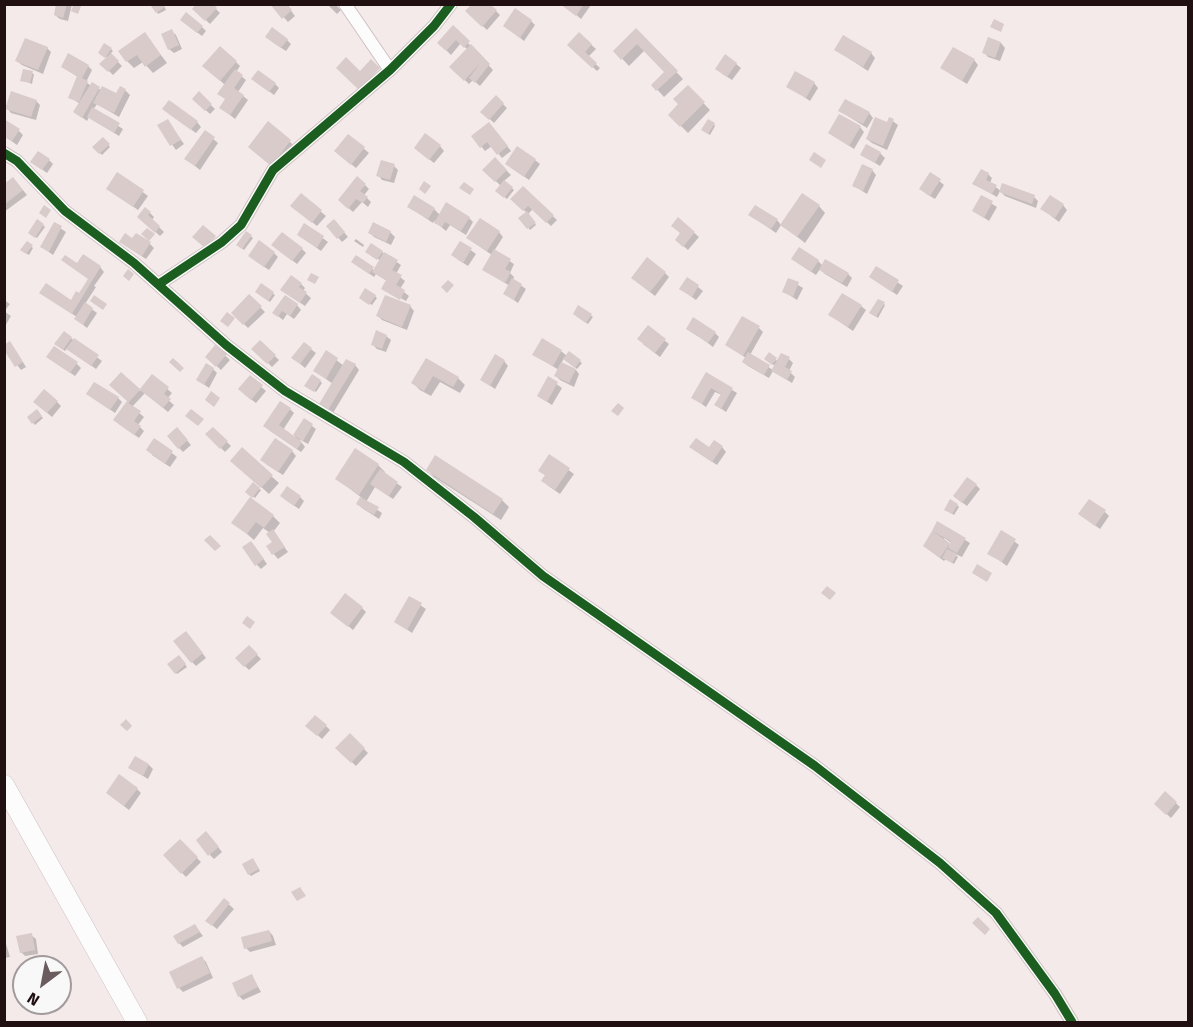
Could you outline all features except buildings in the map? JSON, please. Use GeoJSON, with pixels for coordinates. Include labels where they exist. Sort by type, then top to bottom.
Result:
{"type":"FeatureCollection","features":[{"type":"Feature","properties":{"kind":"main road"},"geometry":{"type":"LineString","coordinates":[[4,785],[136,1023]]}},
{"type":"Feature","properties":{"kind":"street"},"geometry":{"type":"LineString","coordinates":[[345,4],[390,70]]}},
{"type":"Feature","properties":{"kind":"street"},"geometry":{"type":"LineString","coordinates":[[159,284],[222,242],[241,225],[273,170],[390,70],[434,26],[451,4]]}},
{"type":"Feature","properties":{"kind":"street"},"geometry":{"type":"LineString","coordinates":[[4,153],[16,161],[65,212],[159,284],[226,345],[285,391],[404,462],[543,576],[815,766],[940,863],[996,913],[1055,994],[1072,1023]]}},
{"type":"Feature","properties":{"kind":"cycle path"},"geometry":{"type":"LineString","coordinates":[[159,284],[222,242],[241,225],[273,170],[390,70],[434,26],[451,4]]}},
{"type":"Feature","properties":{"kind":"cycle path"},"geometry":{"type":"LineString","coordinates":[[4,153],[17,161],[65,211],[134,263],[226,345],[285,391],[404,462],[474,517],[543,576],[815,766],[940,863],[996,913],[1055,994],[1072,1022]]}}]}
